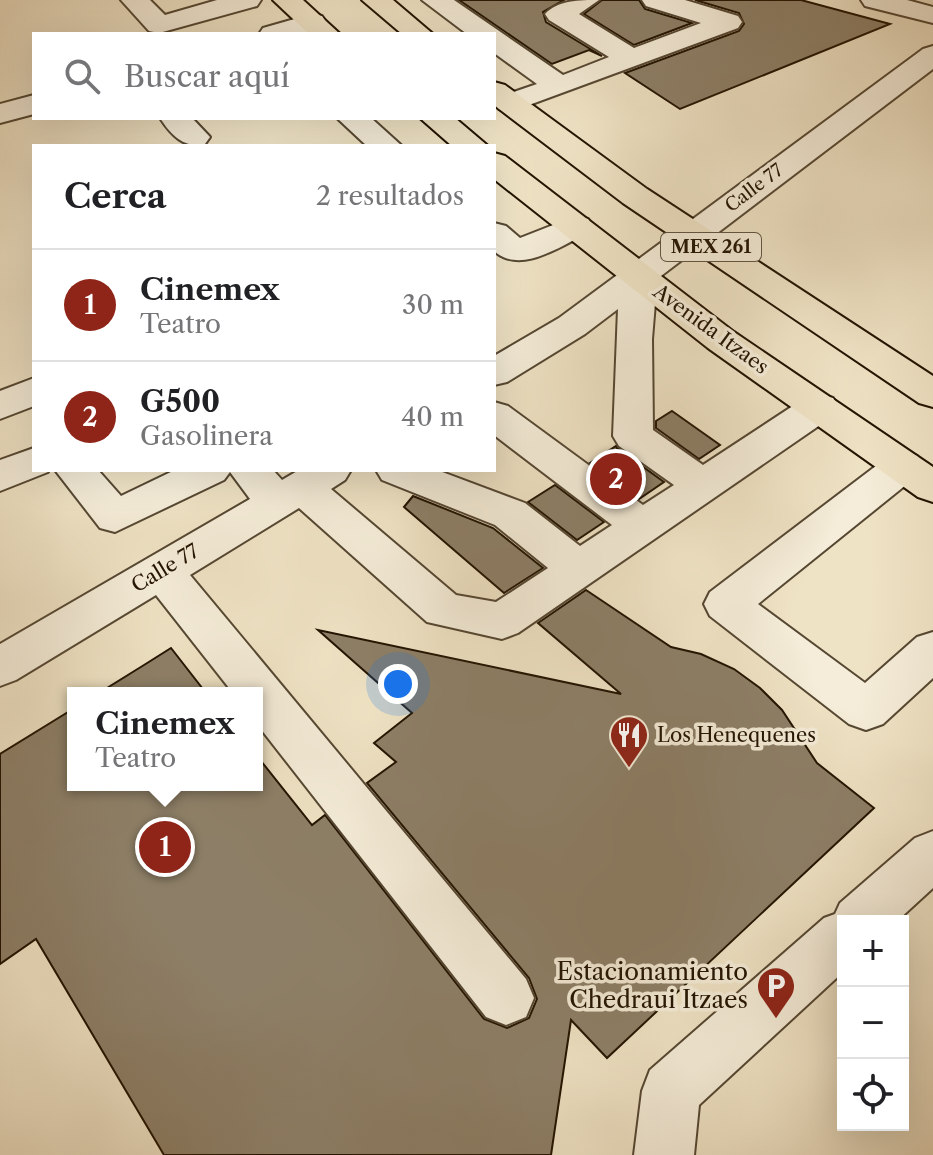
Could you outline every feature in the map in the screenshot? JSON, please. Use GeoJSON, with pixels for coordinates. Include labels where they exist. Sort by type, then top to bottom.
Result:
{"type":"FeatureCollection","features":[{"type":"Feature","properties":{"kind":"main road"},"geometry":{"type":"LineString","coordinates":[[387,2],[417,32]]}},
{"type":"Feature","properties":{"kind":"main road","name":"MEX 261"},"geometry":{"type":"LineString","coordinates":[[502,97],[694,235],[933,394]]}},
{"type":"Feature","properties":{"kind":"main road"},"geometry":{"type":"LineString","coordinates":[[438,120],[469,144]]}},
{"type":"Feature","properties":{"kind":"main road","name":"Avenida Itzaes"},"geometry":{"type":"LineString","coordinates":[[496,165],[721,340],[918,476]]}},
{"type":"Feature","properties":{"kind":"street"},"geometry":{"type":"LineString","coordinates":[[135,0],[159,25],[247,0]]}},
{"type":"Feature","properties":{"kind":"street"},"geometry":{"type":"LineString","coordinates":[[436,0],[482,32]]}},
{"type":"Feature","properties":{"kind":"street"},"geometry":{"type":"LineString","coordinates":[[585,0],[559,14],[631,58]]}},
{"type":"Feature","properties":{"kind":"street"},"geometry":{"type":"LineString","coordinates":[[502,97],[560,86],[728,22],[656,0]]}},
{"type":"Feature","properties":{"kind":"street"},"geometry":{"type":"LineString","coordinates":[[875,0],[933,15]]}},
{"type":"Feature","properties":{"kind":"street"},"geometry":{"type":"LineString","coordinates":[[209,32],[305,16]]}},
{"type":"Feature","properties":{"kind":"street"},"geometry":{"type":"LineString","coordinates":[[277,32],[305,16]]}},
{"type":"Feature","properties":{"kind":"street"},"geometry":{"type":"LineString","coordinates":[[496,41],[560,86]]}},
{"type":"Feature","properties":{"kind":"street","name":"Calle 77"},"geometry":{"type":"LineString","coordinates":[[496,372],[572,326],[933,55]]}},
{"type":"Feature","properties":{"kind":"street"},"geometry":{"type":"LineString","coordinates":[[0,114],[32,105]]}},
{"type":"Feature","properties":{"kind":"street"},"geometry":{"type":"LineString","coordinates":[[354,120],[384,144]]}},
{"type":"Feature","properties":{"kind":"street"},"geometry":{"type":"LineString","coordinates":[[496,235],[516,252],[576,226]]}},
{"type":"Feature","properties":{"kind":"street"},"geometry":{"type":"LineString","coordinates":[[640,276],[633,339],[633,436],[703,485]]}},
{"type":"Feature","properties":{"kind":"street"},"geometry":{"type":"LineString","coordinates":[[0,406],[32,392]]}},
{"type":"Feature","properties":{"kind":"street"},"geometry":{"type":"LineString","coordinates":[[256,472],[303,486],[443,610],[502,621],[819,407]]}},
{"type":"Feature","properties":{"kind":"street"},"geometry":{"type":"LineString","coordinates":[[496,416],[642,526]]}},
{"type":"Feature","properties":{"kind":"street"},"geometry":{"type":"LineString","coordinates":[[0,477],[32,463]]}},
{"type":"Feature","properties":{"kind":"street"},"geometry":{"type":"LineString","coordinates":[[77,472],[115,517],[206,472]]}},
{"type":"Feature","properties":{"kind":"street"},"geometry":{"type":"LineString","coordinates":[[401,472],[510,514],[579,569]]}},
{"type":"Feature","properties":{"kind":"street"},"geometry":{"type":"LineString","coordinates":[[918,476],[726,604],[866,710],[933,650]]}},
{"type":"Feature","properties":{"kind":"street","name":"Calle 77"},"geometry":{"type":"LineString","coordinates":[[0,667],[303,486]]}},
{"type":"Feature","properties":{"kind":"street"},"geometry":{"type":"LineString","coordinates":[[162,571],[255,687]]}},
{"type":"Feature","properties":{"kind":"street"},"geometry":{"type":"LineString","coordinates":[[263,696],[506,998]]}},
{"type":"Feature","properties":{"kind":"street"},"geometry":{"type":"LineString","coordinates":[[866,915],[933,854]]}},
{"type":"Feature","properties":{"kind":"street"},"geometry":{"type":"LineString","coordinates":[[664,1155],[671,1091],[837,941]]}},
{"type":"Feature","properties":{"kind":"building"},"geometry":{"type":"Polygon","coordinates":[[[459,0],[564,0],[543,12],[546,22],[602,56],[589,50],[552,64],[459,0]]]}},
{"type":"Feature","properties":{"kind":"building"},"geometry":{"type":"Polygon","coordinates":[[[602,0],[639,0],[645,9],[692,23],[634,45],[584,14],[602,0]]]}},
{"type":"Feature","properties":{"kind":"building"},"geometry":{"type":"Polygon","coordinates":[[[695,0],[801,0],[890,24],[680,109],[625,73],[739,31],[744,24],[739,13],[695,0]]]}},
{"type":"Feature","properties":{"kind":"building"},"geometry":{"type":"Polygon","coordinates":[[[672,411],[720,445],[699,459],[656,428],[656,421],[672,411]]]}},
{"type":"Feature","properties":{"kind":"building"},"geometry":{"type":"Polygon","coordinates":[[[616,446],[664,482],[639,499],[590,463],[616,446]]]}},
{"type":"Feature","properties":{"kind":"building"},"geometry":{"type":"Polygon","coordinates":[[[555,485],[604,522],[577,540],[528,502],[555,485]]]}},
{"type":"Feature","properties":{"kind":"building"},"geometry":{"type":"Polygon","coordinates":[[[413,496],[493,528],[543,568],[504,593],[404,507],[413,496]]]}},
{"type":"Feature","properties":{"kind":"building"},"geometry":{"type":"Polygon","coordinates":[[[586,590],[671,647],[701,654],[734,669],[760,688],[782,710],[817,763],[874,808],[607,1058],[571,1020],[551,1155],[164,1155],[36,939],[0,964],[0,754],[67,713],[67,791],[263,791],[263,764],[312,825],[325,815],[484,1019],[507,1028],[529,1018],[537,999],[529,978],[367,783],[396,762],[374,743],[412,713],[318,630],[621,694],[538,623],[586,590]]]}},
{"type":"Feature","properties":{"kind":"building"},"geometry":{"type":"Polygon","coordinates":[[[171,648],[201,687],[109,687],[171,648]]]}},
{"type":"Feature","properties":{"kind":"place","name":"G500"},"geometry":{"type":"Point","coordinates":[616,479]}},
{"type":"Feature","properties":{"kind":"place","name":"Los Henequenes"},"geometry":{"type":"Point","coordinates":[629,769]}},
{"type":"Feature","properties":{"kind":"place","name":"Cinemex"},"geometry":{"type":"Point","coordinates":[165,847]}},
{"type":"Feature","properties":{"kind":"place","name":"Estacionamiento Chedraui Itzaes"},"geometry":{"type":"Point","coordinates":[776,1020]}}]}
